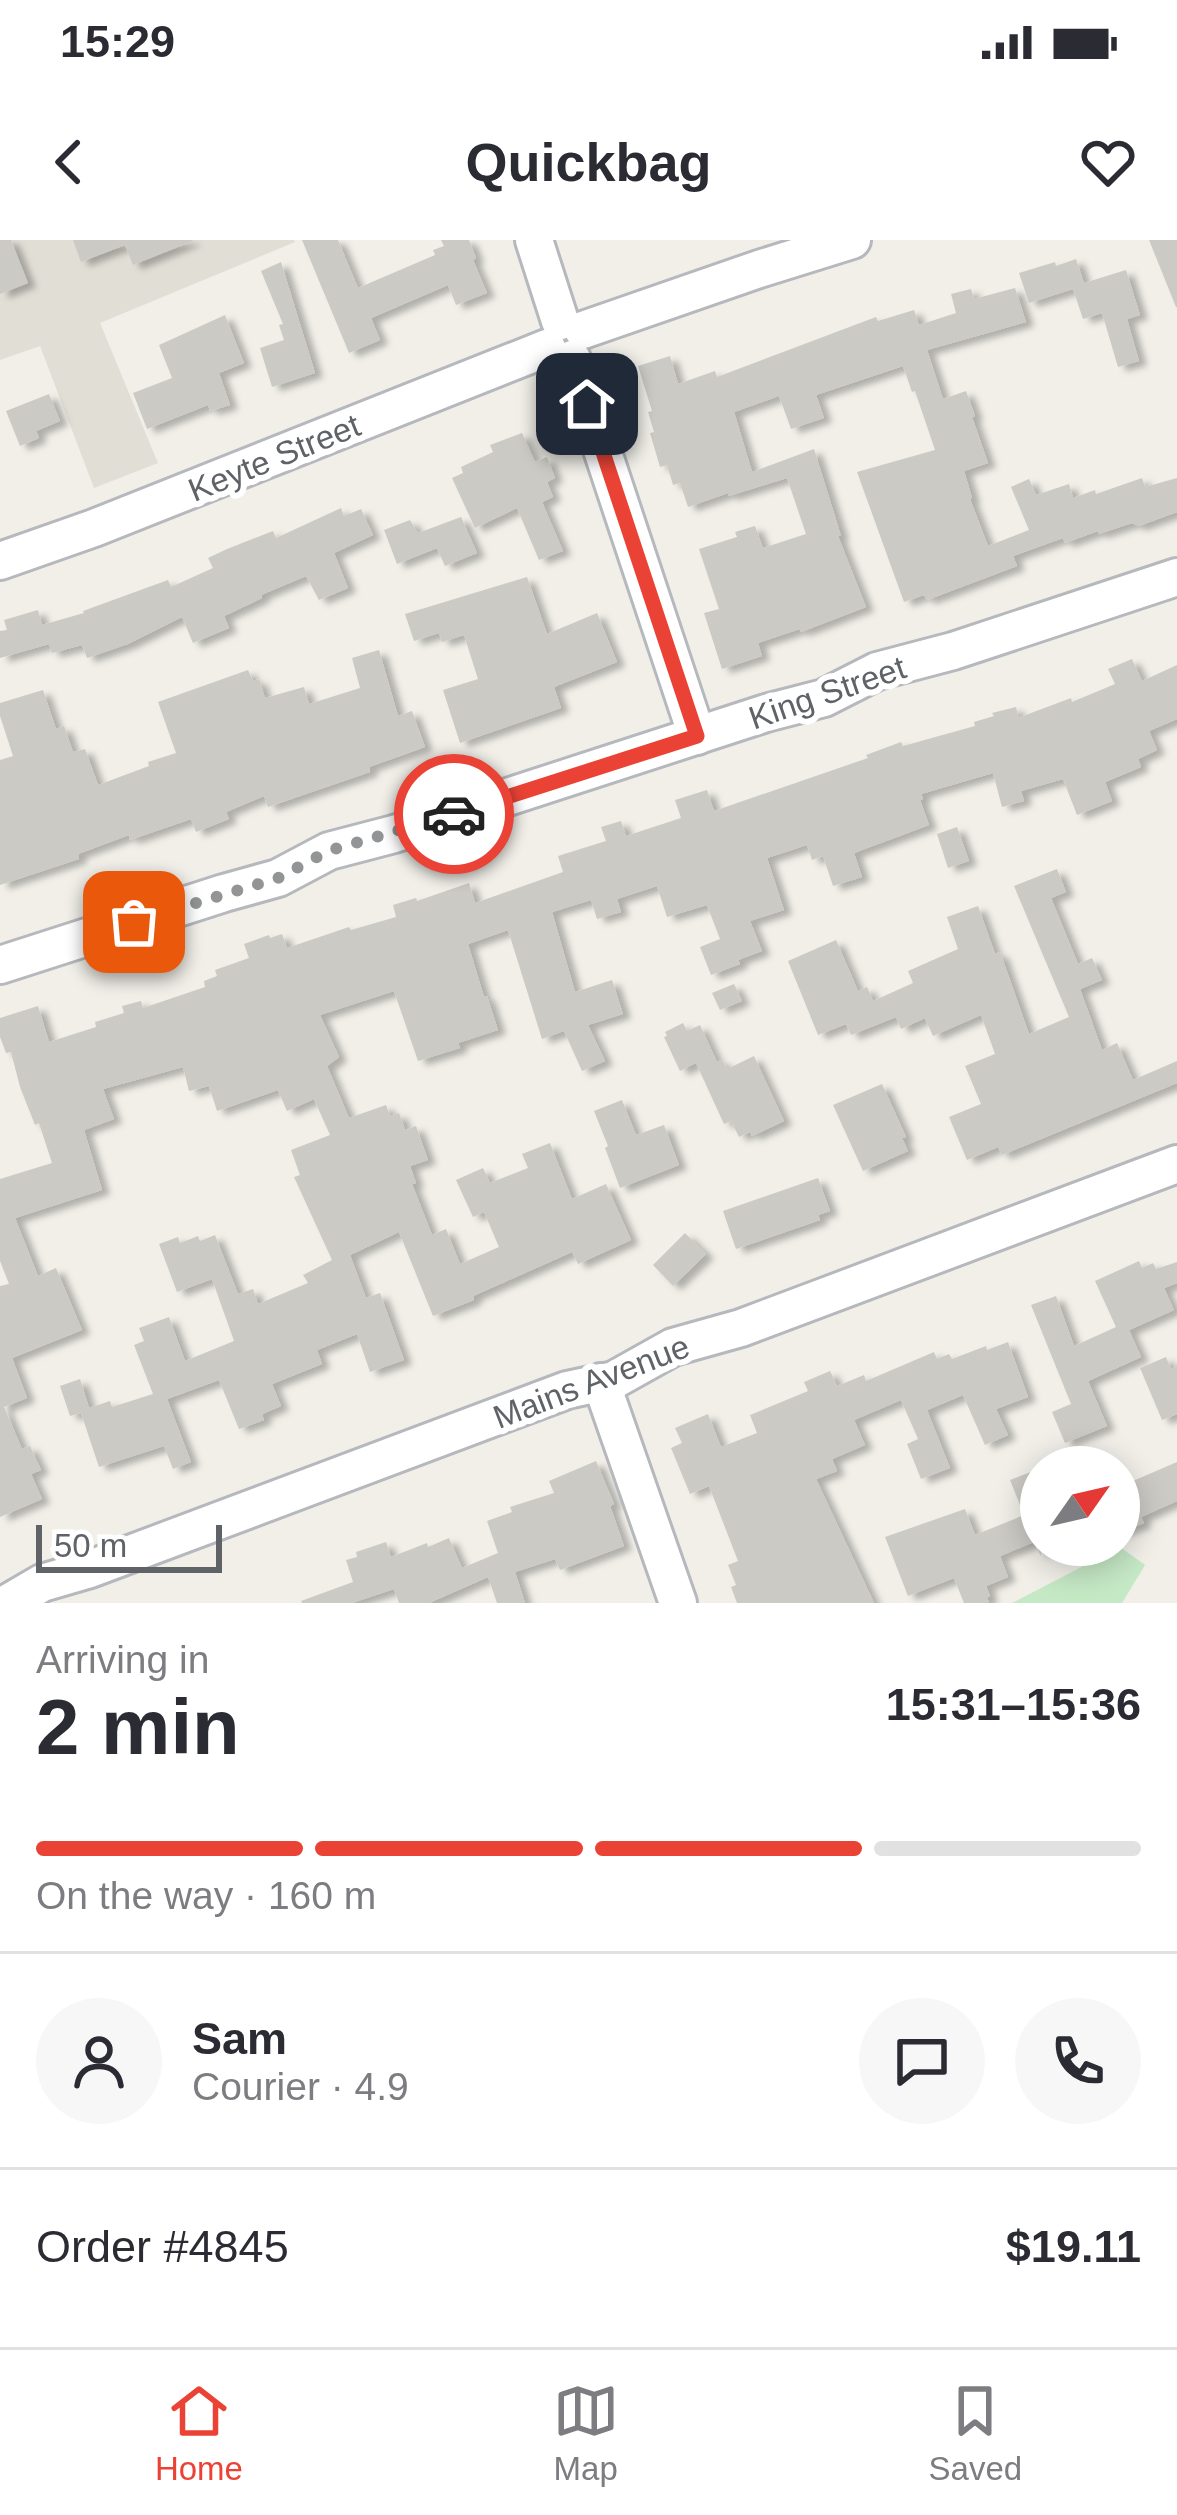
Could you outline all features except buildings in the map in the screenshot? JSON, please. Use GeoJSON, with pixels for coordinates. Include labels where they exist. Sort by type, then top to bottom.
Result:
{"type":"FeatureCollection","features":[{"type":"Feature","properties":{"kind":"street"},"geometry":{"type":"LineString","coordinates":[[534,240],[697,736]]}},
{"type":"Feature","properties":{"kind":"street","name":"Keyte Street"},"geometry":{"type":"LineString","coordinates":[[0,561],[110,522],[565,340],[852,240]]}},
{"type":"Feature","properties":{"kind":"street","name":"King Street"},"geometry":{"type":"LineString","coordinates":[[0,965],[278,878],[328,851],[824,698],[878,671],[1177,577]]}},
{"type":"Feature","properties":{"kind":"street","name":"Mains Avenue"},"geometry":{"type":"LineString","coordinates":[[8,1603],[42,1583],[567,1390],[632,1371],[673,1347],[741,1328],[1177,1164]]}},
{"type":"Feature","properties":{"kind":"street"},"geometry":{"type":"LineString","coordinates":[[602,1382],[678,1603]]}},
{"type":"Feature","properties":{"kind":"shaded area"},"geometry":{"type":"Polygon","coordinates":[[[0,240],[295,242],[100,323],[158,463],[94,488],[40,346],[0,360],[0,240]]]}},
{"type":"Feature","properties":{"kind":"green space"},"geometry":{"type":"Polygon","coordinates":[[[1140,1561],[1145,1565],[1122,1603],[1012,1603],[1083,1566],[1140,1566],[1140,1561]]]}},
{"type":"Feature","properties":{"kind":"way so far"},"geometry":{"type":"LineString","coordinates":[[134,922],[290,874],[328,851],[454,814]]}},
{"type":"Feature","properties":{"kind":"route"},"geometry":{"type":"LineString","coordinates":[[454,814],[697,736],[587,404]]}}]}
